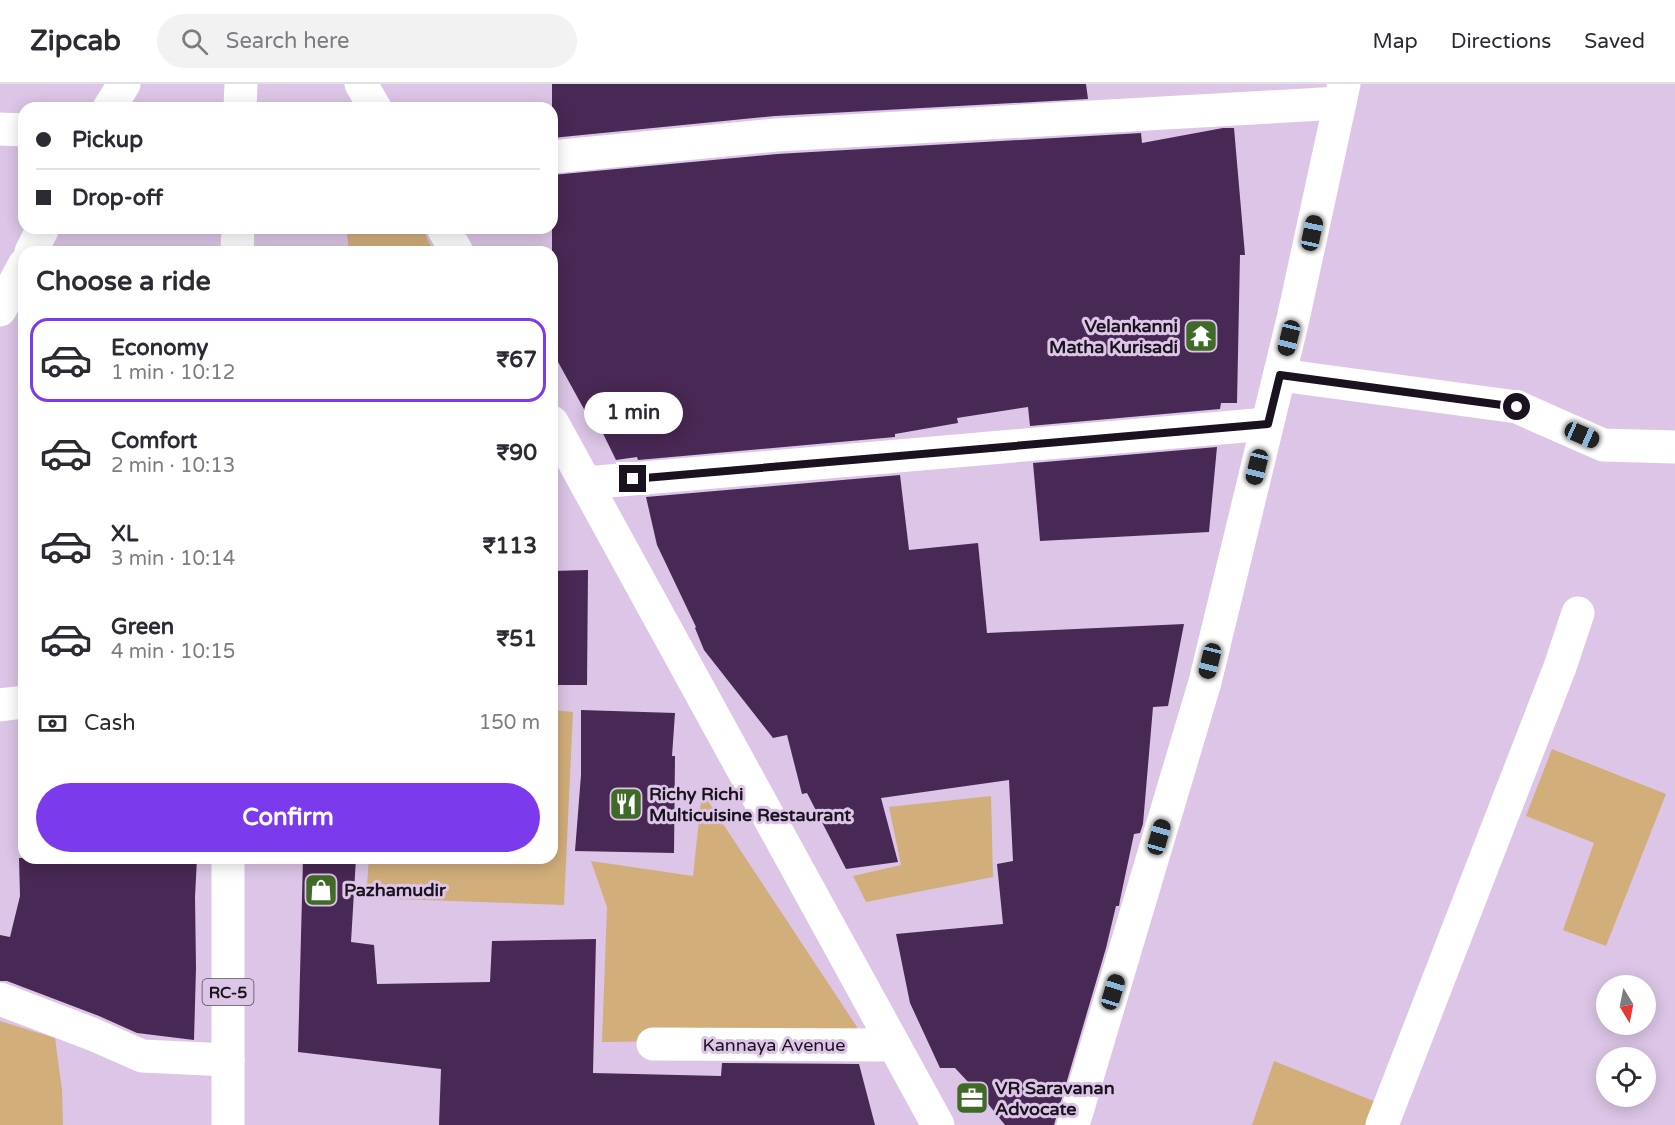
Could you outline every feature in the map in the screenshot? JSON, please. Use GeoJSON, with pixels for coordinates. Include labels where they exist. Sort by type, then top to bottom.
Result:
{"type":"FeatureCollection","features":[{"type":"Feature","properties":{"kind":"street"},"geometry":{"type":"LineString","coordinates":[[113,102],[124,84]]}},
{"type":"Feature","properties":{"kind":"street"},"geometry":{"type":"LineString","coordinates":[[240,102],[241,84]]}},
{"type":"Feature","properties":{"kind":"street"},"geometry":{"type":"LineString","coordinates":[[361,84],[372,102]]}},
{"type":"Feature","properties":{"kind":"street"},"geometry":{"type":"LineString","coordinates":[[558,156],[776,135],[1342,94],[1280,375],[1205,682],[1073,1125]]}},
{"type":"Feature","properties":{"kind":"street"},"geometry":{"type":"LineString","coordinates":[[0,129],[18,130]]}},
{"type":"Feature","properties":{"kind":"street"},"geometry":{"type":"LineString","coordinates":[[0,310],[18,276]]}},
{"type":"Feature","properties":{"kind":"street"},"geometry":{"type":"LineString","coordinates":[[1280,375],[1517,407],[1604,445],[1675,447]]}},
{"type":"Feature","properties":{"kind":"street"},"geometry":{"type":"LineString","coordinates":[[586,483],[1268,424]]}},
{"type":"Feature","properties":{"kind":"street"},"geometry":{"type":"LineString","coordinates":[[558,433],[938,1125]]}},
{"type":"Feature","properties":{"kind":"street"},"geometry":{"type":"LineString","coordinates":[[1383,1125],[1560,667],[1578,613]]}},
{"type":"Feature","properties":{"kind":"street"},"geometry":{"type":"LineString","coordinates":[[0,705],[18,703]]}},
{"type":"Feature","properties":{"kind":"street","name":"RC-5"},"geometry":{"type":"LineString","coordinates":[[228,864],[228,1125]]}},
{"type":"Feature","properties":{"kind":"street"},"geometry":{"type":"LineString","coordinates":[[0,999],[142,1056],[228,1060]]}},
{"type":"Feature","properties":{"kind":"street","name":"Kannaya Avenue"},"geometry":{"type":"LineString","coordinates":[[653,1044],[894,1046]]}},
{"type":"Feature","properties":{"kind":"shaded area"},"geometry":{"type":"Polygon","coordinates":[[[347,234],[426,234],[430,246],[348,246],[347,234]]]}},
{"type":"Feature","properties":{"kind":"shaded area"},"geometry":{"type":"Polygon","coordinates":[[[558,711],[573,712],[564,905],[366,898],[369,864],[558,864],[558,711]]]}},
{"type":"Feature","properties":{"kind":"shaded area"},"geometry":{"type":"Polygon","coordinates":[[[1552,749],[1666,794],[1606,946],[1563,930],[1594,843],[1526,816],[1552,749]]]}},
{"type":"Feature","properties":{"kind":"shaded area"},"geometry":{"type":"Polygon","coordinates":[[[702,792],[857,1027],[855,1039],[602,1042],[607,907],[591,861],[693,876],[702,792]]]}},
{"type":"Feature","properties":{"kind":"shaded area"},"geometry":{"type":"Polygon","coordinates":[[[991,796],[993,877],[866,902],[853,876],[901,865],[889,807],[991,796]]]}},
{"type":"Feature","properties":{"kind":"shaded area"},"geometry":{"type":"Polygon","coordinates":[[[0,1021],[55,1038],[62,1090],[63,1125],[0,1125],[0,1021]]]}},
{"type":"Feature","properties":{"kind":"shaded area"},"geometry":{"type":"Polygon","coordinates":[[[1274,1061],[1381,1104],[1373,1125],[1252,1125],[1274,1061]]]}},
{"type":"Feature","properties":{"kind":"building"},"geometry":{"type":"Polygon","coordinates":[[[552,84],[1086,84],[1088,99],[775,116],[558,137],[558,102],[552,102],[552,84]]]}},
{"type":"Feature","properties":{"kind":"building"},"geometry":{"type":"Polygon","coordinates":[[[1234,128],[1245,255],[1240,255],[1237,403],[1221,403],[1220,409],[1030,426],[1028,407],[957,418],[958,423],[895,434],[895,437],[638,460],[637,457],[616,460],[590,407],[590,420],[558,362],[558,246],[552,246],[552,234],[558,234],[558,174],[777,154],[1141,133],[1142,143],[1234,128]]]}},
{"type":"Feature","properties":{"kind":"building"},"geometry":{"type":"Polygon","coordinates":[[[1217,447],[1209,532],[1040,541],[1033,463],[1217,447]]]}},
{"type":"Feature","properties":{"kind":"building"},"geometry":{"type":"Polygon","coordinates":[[[900,475],[909,550],[978,543],[987,633],[1184,624],[1168,706],[1153,707],[1143,824],[1140,833],[1134,834],[1119,906],[1116,906],[1106,948],[1054,1125],[1005,1125],[955,1068],[940,1068],[910,1003],[896,934],[1003,924],[997,864],[1013,861],[1009,780],[881,798],[898,862],[846,869],[807,793],[802,794],[787,735],[773,738],[704,650],[696,627],[657,545],[646,497],[900,475]]]}},
{"type":"Feature","properties":{"kind":"building"},"geometry":{"type":"Polygon","coordinates":[[[588,570],[587,685],[558,685],[558,571],[588,570]]]}},
{"type":"Feature","properties":{"kind":"building","name":"Richy Richi Multicuisine Restaurant"},"geometry":{"type":"Polygon","coordinates":[[[581,710],[675,713],[672,756],[675,756],[674,853],[575,851],[581,775],[581,710]]]}},
{"type":"Feature","properties":{"kind":"building"},"geometry":{"type":"Polygon","coordinates":[[[19,864],[197,864],[194,1040],[137,1033],[7,981],[0,981],[0,935],[10,937],[20,896],[19,864]]]}},
{"type":"Feature","properties":{"kind":"building"},"geometry":{"type":"Polygon","coordinates":[[[303,864],[356,864],[351,942],[374,945],[377,984],[490,982],[492,941],[596,939],[593,1073],[721,1076],[722,1063],[859,1064],[875,1125],[439,1125],[441,1069],[298,1052],[303,864]]]}},
{"type":"Feature","properties":{"kind":"place","name":"Velankanni Matha Kurisadi"},"geometry":{"type":"Point","coordinates":[1201,336]}},
{"type":"Feature","properties":{"kind":"place","name":"Richy Richi Multicuisine Restaurant"},"geometry":{"type":"Point","coordinates":[626,804]}},
{"type":"Feature","properties":{"kind":"place","name":"Pazhamudir"},"geometry":{"type":"Point","coordinates":[321,890]}},
{"type":"Feature","properties":{"kind":"place","name":"VR Saravanan Advocate"},"geometry":{"type":"Point","coordinates":[972,1098]}},
{"type":"Feature","properties":{"kind":"route"},"geometry":{"type":"LineString","coordinates":[[633,479],[1268,424],[1280,375],[1517,407]]}}]}
